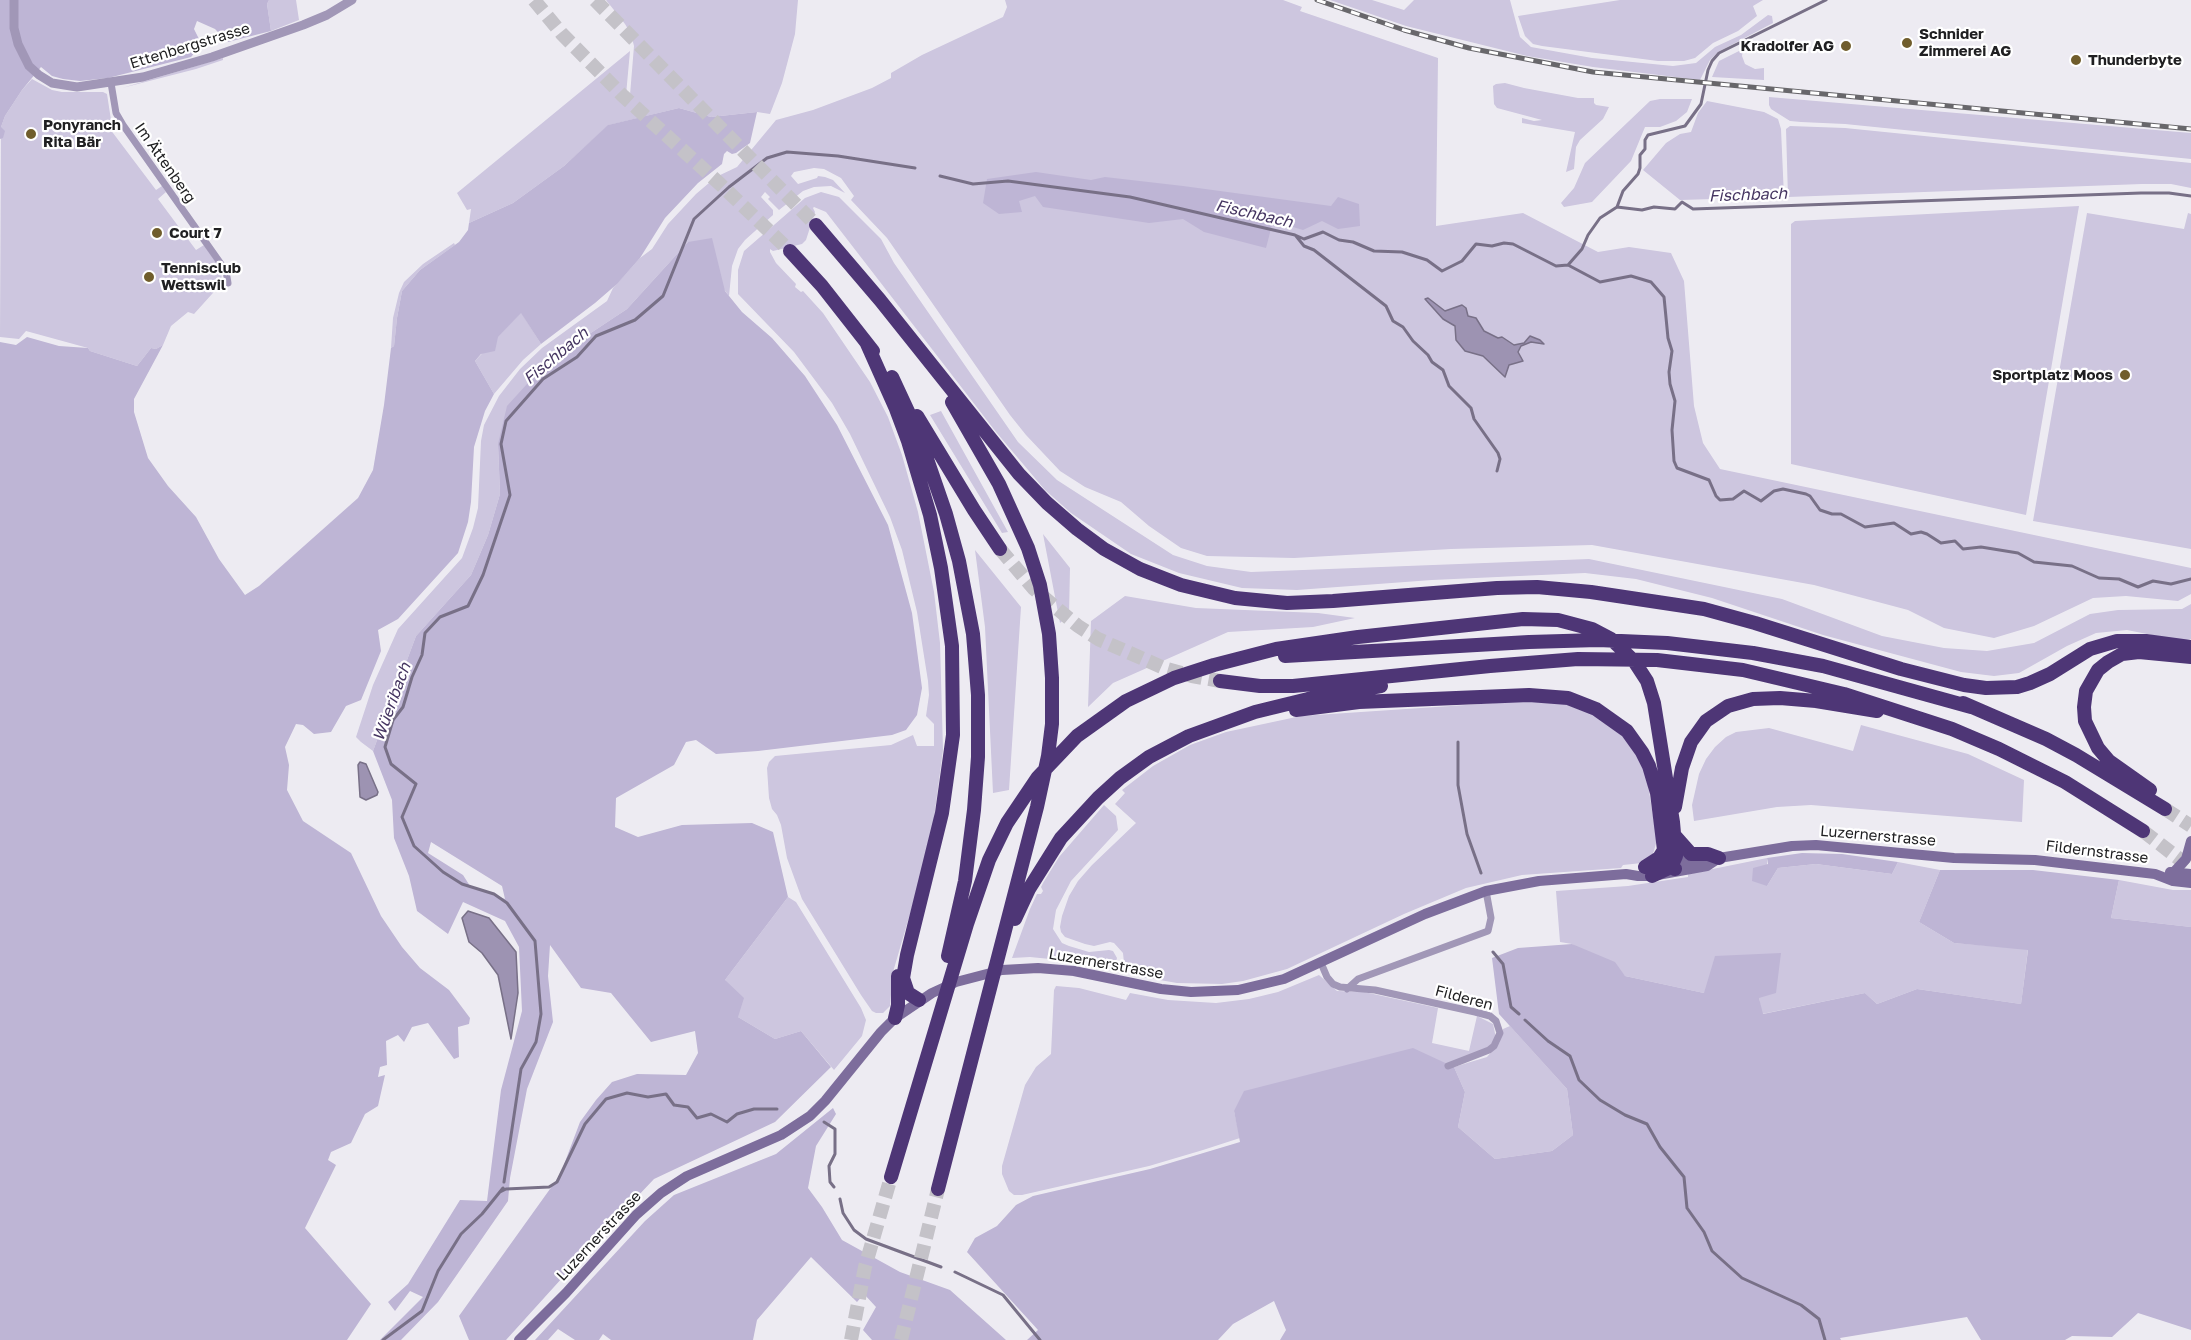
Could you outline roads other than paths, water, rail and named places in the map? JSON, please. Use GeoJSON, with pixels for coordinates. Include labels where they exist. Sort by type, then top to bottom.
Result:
{"type":"FeatureCollection","features":[{"type":"Feature","properties":{"kind":"highway"},"geometry":{"type":"LineString","coordinates":[[816,225],[1012,465],[1047,503],[1104,549],[1133,566],[1161,578],[1204,591],[1263,602],[1309,603],[1517,587],[1629,597],[1704,609],[1902,669],[1964,685],[1986,688],[2009,688],[2030,683],[2050,674],[2090,649],[2117,641],[2146,641],[2190,655]]}},
{"type":"Feature","properties":{"kind":"highway"},"geometry":{"type":"LineString","coordinates":[[790,251],[834,301],[892,377],[1000,549]]}},
{"type":"Feature","properties":{"kind":"highway"},"geometry":{"type":"LineString","coordinates":[[900,326],[973,436],[1012,510],[1040,585],[1049,634],[1052,678],[1052,724],[1037,807],[938,1189]]}},
{"type":"Feature","properties":{"kind":"highway"},"geometry":{"type":"LineString","coordinates":[[867,344],[908,441],[930,515],[941,568],[952,646],[953,735],[942,813],[903,978],[904,987],[911,996],[919,1000]]}},
{"type":"Feature","properties":{"kind":"highway"},"geometry":{"type":"LineString","coordinates":[[892,377],[931,468],[954,542],[970,609],[978,695],[978,757],[969,853],[960,906],[924,1066]]}},
{"type":"Feature","properties":{"kind":"highway"},"geometry":{"type":"LineString","coordinates":[[1629,597],[1695,613],[1919,685],[2066,750],[2167,806],[2109,760],[2098,748],[2085,721],[2084,699],[2088,686],[2098,670],[2122,654],[2139,652],[2190,655]]}},
{"type":"Feature","properties":{"kind":"highway"},"geometry":{"type":"LineString","coordinates":[[891,1177],[977,892],[989,860],[1010,818],[1027,791],[1050,762],[1089,727],[1126,701],[1157,686],[1214,665],[1276,649],[1319,642],[1523,619],[1572,622],[1598,631],[1618,645],[1638,666],[1647,681],[1660,735],[1676,836],[1672,863]]}},
{"type":"Feature","properties":{"kind":"highway"},"geometry":{"type":"LineString","coordinates":[[1214,665],[1302,654],[1435,646],[1634,641],[1728,649],[1794,660],[1850,673],[1971,707]]}},
{"type":"Feature","properties":{"kind":"highway"},"geometry":{"type":"LineString","coordinates":[[1220,681],[1260,686],[1293,686],[1490,666],[1590,659],[1657,660],[1743,670],[1804,683],[1884,705],[1952,729],[1999,749],[2065,783],[2143,831]]}},
{"type":"Feature","properties":{"kind":"highway"},"geometry":{"type":"LineString","coordinates":[[999,960],[1023,901],[1061,838],[1120,778],[1149,757],[1189,736],[1277,706],[1490,666]]}},
{"type":"Feature","properties":{"kind":"highway"},"geometry":{"type":"LineString","coordinates":[[1220,724],[1359,702],[1529,695],[1568,698],[1607,715],[1627,731],[1642,752],[1653,778],[1672,863]]}},
{"type":"Feature","properties":{"kind":"highway"},"geometry":{"type":"LineString","coordinates":[[1673,822],[1680,775],[1691,742],[1706,721],[1734,704],[1761,698],[1816,701],[1864,708],[1952,729]]}},
{"type":"Feature","properties":{"kind":"highway"},"geometry":{"type":"LineString","coordinates":[[1676,836],[1691,854],[1708,854],[1719,858]]}},
{"type":"Feature","properties":{"kind":"highway"},"geometry":{"type":"LineString","coordinates":[[1648,872],[1655,862],[1672,863]]}},
{"type":"Feature","properties":{"kind":"highway"},"geometry":{"type":"LineString","coordinates":[[895,1018],[898,1005],[899,974],[907,955]]}},
{"type":"Feature","properties":{"kind":"main road"},"geometry":{"type":"LineString","coordinates":[[2174,872],[2186,860],[2191,841]]}},
{"type":"Feature","properties":{"kind":"main road","name":"Luzernerstrasse"},"geometry":{"type":"LineString","coordinates":[[519,1340],[566,1293],[636,1215],[661,1194],[687,1176],[781,1135],[810,1116],[895,1018],[919,1000],[969,977],[1002,970],[1028,968],[1074,971],[1161,989],[1219,992],[1284,979],[1425,914],[1486,891],[1539,881],[1626,874],[1638,876],[1672,863],[1792,846],[1816,845],[1954,858],[2034,860]]}},
{"type":"Feature","properties":{"kind":"main road","name":"Fildernstrasse"},"geometry":{"type":"LineString","coordinates":[[2034,860],[2155,874],[2173,881],[2191,883]]}},
{"type":"Feature","properties":{"kind":"main road"},"geometry":{"type":"LineString","coordinates":[[2155,874],[2174,872],[2191,874]]}},
{"type":"Feature","properties":{"kind":"street","name":"Ettenbergstrasse"},"geometry":{"type":"LineString","coordinates":[[14,0],[14,28],[24,59],[34,71],[48,81],[77,87],[143,77],[223,54],[303,25],[352,0]]}},
{"type":"Feature","properties":{"kind":"street","name":"Im Ättenberg"},"geometry":{"type":"LineString","coordinates":[[111,83],[116,112],[123,125],[226,271],[228,283]]}},
{"type":"Feature","properties":{"kind":"street"},"geometry":{"type":"LineString","coordinates":[[1321,963],[1333,984],[1347,989],[1358,979],[1488,930],[1491,918],[1486,891]]}},
{"type":"Feature","properties":{"kind":"street","name":"Filderen"},"geometry":{"type":"LineString","coordinates":[[1347,989],[1375,990],[1475,1012],[1490,1016],[1496,1021],[1500,1033],[1494,1046],[1448,1066]]}},
{"type":"Feature","properties":{"kind":"waterway"},"geometry":{"type":"LineString","coordinates":[[1617,207],[1623,191],[1638,174],[1640,155],[1645,149],[1645,140],[1648,135],[1685,126],[1701,104],[1708,70],[1719,53],[1826,0]]}},
{"type":"Feature","properties":{"kind":"waterway","name":"Fischbach"},"geometry":{"type":"LineString","coordinates":[[504,1182],[521,1069],[536,1042],[541,1014],[535,941],[507,903],[494,894],[462,884],[443,872],[414,846],[402,817],[416,784],[391,764],[385,747],[393,720],[403,707],[412,677],[422,655],[425,633],[440,617],[468,606],[483,575],[510,495],[501,444],[506,421],[543,379],[577,357],[596,336],[635,320],[663,296],[694,219],[729,187],[767,158],[787,152],[838,156],[915,168]]}},
{"type":"Feature","properties":{"kind":"waterway","name":"Fischbach"},"geometry":{"type":"LineString","coordinates":[[940,176],[973,184],[1008,181],[1130,197],[1304,239],[1323,232],[1339,240],[1353,242],[1374,251],[1402,252],[1427,260],[1442,271],[1462,261],[1476,244],[1492,246],[1504,243],[1513,244],[1556,266],[1568,265],[1582,249],[1588,235],[1600,218],[1617,207],[1642,210],[1654,207],[1675,209],[1682,202],[1693,209],[2141,193],[2191,196]]}},
{"type":"Feature","properties":{"kind":"waterway"},"geometry":{"type":"LineString","coordinates":[[1296,236],[1304,246],[1314,250],[1386,306],[1393,321],[1403,327],[1432,362],[1443,370],[1449,386],[1471,408],[1474,419],[1498,453],[1500,459],[1497,471]]}},
{"type":"Feature","properties":{"kind":"waterway"},"geometry":{"type":"LineString","coordinates":[[1568,265],[1600,282],[1631,276],[1651,282],[1664,297],[1668,338],[1672,351],[1669,372],[1675,401],[1672,430],[1674,461],[1677,468],[1709,480],[1720,500],[1733,499],[1744,491],[1761,501],[1774,491],[1783,489],[1806,494],[1820,510],[1841,514],[1865,527],[1894,523],[1911,534],[1921,532],[1941,543],[1955,541],[1963,549],[1981,547],[2018,553],[2034,562],[2072,566],[2099,578],[2119,579],[2138,587],[2153,581],[2171,584],[2191,579]]}},
{"type":"Feature","properties":{"kind":"waterway"},"geometry":{"type":"LineString","coordinates":[[1458,742],[1458,785],[1467,834],[1481,873]]}},
{"type":"Feature","properties":{"kind":"waterway"},"geometry":{"type":"LineString","coordinates":[[1493,952],[1503,964],[1511,1007],[1519,1014]]}},
{"type":"Feature","properties":{"kind":"waterway"},"geometry":{"type":"LineString","coordinates":[[1525,1020],[1548,1041],[1570,1056],[1579,1080],[1600,1100],[1625,1115],[1647,1124],[1660,1147],[1684,1177],[1687,1208],[1704,1232],[1712,1251],[1742,1278],[1801,1305],[1819,1319],[1825,1340]]}},
{"type":"Feature","properties":{"kind":"waterway"},"geometry":{"type":"LineString","coordinates":[[500,1192],[506,1189],[549,1187],[557,1182],[585,1124],[606,1099],[627,1093],[648,1097],[666,1094],[674,1105],[688,1107],[697,1118],[711,1114],[727,1122],[737,1114],[754,1109],[777,1109]]}},
{"type":"Feature","properties":{"kind":"waterway"},"geometry":{"type":"LineString","coordinates":[[824,1122],[835,1129],[835,1154],[829,1166],[830,1182],[834,1187]]}},
{"type":"Feature","properties":{"kind":"waterway","name":"Wüeribach"},"geometry":{"type":"LineString","coordinates":[[383,1340],[422,1311],[438,1271],[461,1234],[482,1214],[503,1188]]}},
{"type":"Feature","properties":{"kind":"waterway"},"geometry":{"type":"LineString","coordinates":[[840,1199],[843,1213],[854,1230],[866,1239],[941,1267]]}},
{"type":"Feature","properties":{"kind":"waterway"},"geometry":{"type":"LineString","coordinates":[[955,1272],[1003,1295],[1040,1340]]}},
{"type":"Feature","properties":{"kind":"tunnel"},"geometry":{"type":"LineString","coordinates":[[534,0],[562,34],[622,95],[790,251]]}},
{"type":"Feature","properties":{"kind":"tunnel"},"geometry":{"type":"LineString","coordinates":[[595,0],[816,225]]}},
{"type":"Feature","properties":{"kind":"tunnel"},"geometry":{"type":"LineString","coordinates":[[1000,549],[1034,589],[1078,626],[1098,639],[1164,668],[1220,681]]}},
{"type":"Feature","properties":{"kind":"tunnel"},"geometry":{"type":"LineString","coordinates":[[2165,809],[2191,826]]}},
{"type":"Feature","properties":{"kind":"tunnel"},"geometry":{"type":"LineString","coordinates":[[2143,831],[2191,868]]}},
{"type":"Feature","properties":{"kind":"tunnel"},"geometry":{"type":"LineString","coordinates":[[851,1340],[865,1267],[891,1177]]}},
{"type":"Feature","properties":{"kind":"tunnel"},"geometry":{"type":"LineString","coordinates":[[901,1340],[938,1189]]}},
{"type":"Feature","properties":{"kind":"railway"},"geometry":{"type":"LineString","coordinates":[[1317,0],[1404,30],[1469,48],[1593,72],[2191,129]]}},
{"type":"Feature","properties":{"kind":"place","name":"Schnider Zimmerei AG"},"geometry":{"type":"Point","coordinates":[1907,43]}},
{"type":"Feature","properties":{"kind":"place","name":"Kradolfer AG"},"geometry":{"type":"Point","coordinates":[1846,46]}},
{"type":"Feature","properties":{"kind":"place","name":"Thunderbyte"},"geometry":{"type":"Point","coordinates":[2076,60]}},
{"type":"Feature","properties":{"kind":"place","name":"Ponyranch Rita Bär"},"geometry":{"type":"Point","coordinates":[31,134]}},
{"type":"Feature","properties":{"kind":"place","name":"Court 7"},"geometry":{"type":"Point","coordinates":[157,233]}},
{"type":"Feature","properties":{"kind":"place","name":"Tennisclub Wettswil"},"geometry":{"type":"Point","coordinates":[149,277]}},
{"type":"Feature","properties":{"kind":"place","name":"Sportplatz Moos"},"geometry":{"type":"Point","coordinates":[2125,375]}}]}
